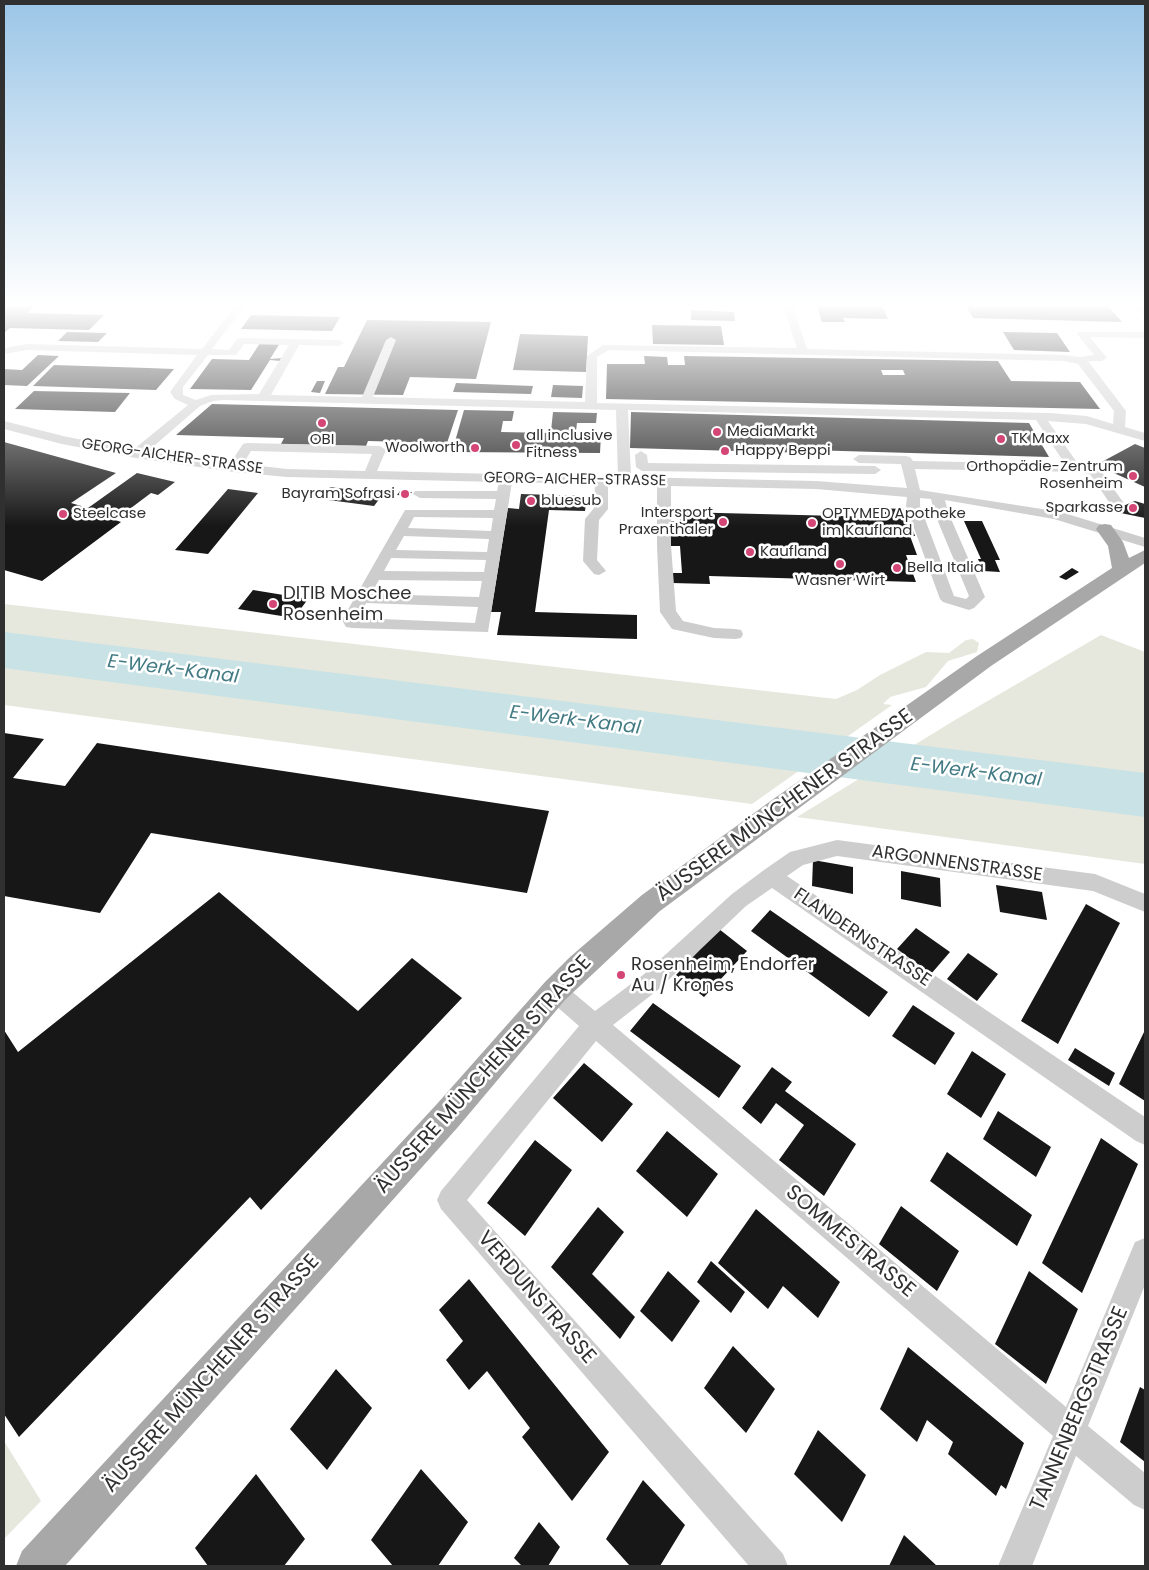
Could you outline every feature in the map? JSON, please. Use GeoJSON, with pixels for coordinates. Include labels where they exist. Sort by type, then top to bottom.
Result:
{"type":"FeatureCollection","features":[{"type":"Feature","properties":{"kind":"main road"},"geometry":{"type":"LineString","coordinates":[[1105,530],[1117,546],[1122,570]]}},
{"type":"Feature","properties":{"kind":"main road","name":"ÄUSSERE MÜNCHENER STRASSE"},"geometry":{"type":"LineString","coordinates":[[37,1566],[447,1116],[555,991],[651,903],[1007,645],[1145,555]]}},
{"type":"Feature","properties":{"kind":"street"},"geometry":{"type":"LineString","coordinates":[[184,379],[176,392],[185,401],[196,404]]}},
{"type":"Feature","properties":{"kind":"street"},"geometry":{"type":"LineString","coordinates":[[263,398],[274,379]]}},
{"type":"Feature","properties":{"kind":"street"},"geometry":{"type":"LineString","coordinates":[[366,400],[375,379]]}},
{"type":"Feature","properties":{"kind":"street"},"geometry":{"type":"LineString","coordinates":[[591,404],[592,379]]}},
{"type":"Feature","properties":{"kind":"street"},"geometry":{"type":"LineString","coordinates":[[1096,379],[1120,411],[1119,428]]}},
{"type":"Feature","properties":{"kind":"street"},"geometry":{"type":"LineString","coordinates":[[136,454],[196,404],[211,398],[591,404],[1040,416],[1087,420],[1145,437]]}},
{"type":"Feature","properties":{"kind":"street"},"geometry":{"type":"LineString","coordinates":[[622,405],[625,482]]}},
{"type":"Feature","properties":{"kind":"street"},"geometry":{"type":"LineString","coordinates":[[1040,416],[1074,468]]}},
{"type":"Feature","properties":{"kind":"street","name":"GEORG-AICHER-STRASSE"},"geometry":{"type":"LineString","coordinates":[[4,425],[62,440],[136,454],[287,474],[816,485],[914,492],[1056,515],[1145,543]]}},
{"type":"Feature","properties":{"kind":"street"},"geometry":{"type":"LineString","coordinates":[[234,468],[247,447],[380,450],[369,476]]}},
{"type":"Feature","properties":{"kind":"street"},"geometry":{"type":"LineString","coordinates":[[624,455],[641,455],[642,467],[792,470],[812,468],[1074,468],[1094,471],[1116,502]]}},
{"type":"Feature","properties":{"kind":"street"},"geometry":{"type":"LineString","coordinates":[[859,459],[906,460],[914,492],[912,506],[948,599],[969,605],[977,597],[941,512],[938,495]]}},
{"type":"Feature","properties":{"kind":"street"},"geometry":{"type":"LineString","coordinates":[[812,468],[816,485]]}},
{"type":"Feature","properties":{"kind":"street"},"geometry":{"type":"LineString","coordinates":[[500,514],[410,513],[361,598],[350,620],[352,623],[482,628],[506,479]]}},
{"type":"Feature","properties":{"kind":"street"},"geometry":{"type":"LineString","coordinates":[[599,571],[590,561],[592,519],[601,509],[602,482]]}},
{"type":"Feature","properties":{"kind":"street"},"geometry":{"type":"LineString","coordinates":[[664,482],[664,546],[668,612],[678,625],[714,633],[735,634]]}},
{"type":"Feature","properties":{"kind":"street"},"geometry":{"type":"LineString","coordinates":[[420,494],[503,496]]}},
{"type":"Feature","properties":{"kind":"street"},"geometry":{"type":"LineString","coordinates":[[399,532],[497,535]]}},
{"type":"Feature","properties":{"kind":"street"},"geometry":{"type":"LineString","coordinates":[[388,554],[493,556]]}},
{"type":"Feature","properties":{"kind":"street"},"geometry":{"type":"LineString","coordinates":[[375,575],[490,578]]}},
{"type":"Feature","properties":{"kind":"street"},"geometry":{"type":"LineString","coordinates":[[361,598],[486,602]]}},
{"type":"Feature","properties":{"kind":"street","name":"ARGONNENSTRASSE"},"geometry":{"type":"LineString","coordinates":[[771,876],[797,858],[837,848],[1095,883],[1145,903]]}},
{"type":"Feature","properties":{"kind":"street"},"geometry":{"type":"LineString","coordinates":[[595,1026],[651,982],[739,900],[771,876]]}},
{"type":"Feature","properties":{"kind":"street","name":"FLANDERNSTRASSE"},"geometry":{"type":"LineString","coordinates":[[771,876],[1145,1132]]}},
{"type":"Feature","properties":{"kind":"street","name":"SOMMESTRASSE"},"geometry":{"type":"LineString","coordinates":[[555,991],[1145,1494]]}},
{"type":"Feature","properties":{"kind":"street","name":"VERDUNSTRASSE"},"geometry":{"type":"LineString","coordinates":[[595,1026],[450,1200],[771,1566]]}},
{"type":"Feature","properties":{"kind":"street","name":"TANNENBERGSTRASSE"},"geometry":{"type":"LineString","coordinates":[[1015,1566],[1145,1252]]}},
{"type":"Feature","properties":{"kind":"shaded area"},"geometry":{"type":"Polygon","coordinates":[[[4,604],[836,699],[857,690],[880,675],[926,652],[949,653],[966,640],[973,639],[979,643],[977,652],[948,661],[926,687],[890,697],[883,704],[892,705],[752,804],[4,705],[4,604]]]}},
{"type":"Feature","properties":{"kind":"shaded area"},"geometry":{"type":"Polygon","coordinates":[[[1101,635],[1145,652],[1145,864],[797,817],[955,720],[1101,635]]]}},
{"type":"Feature","properties":{"kind":"shaded area"},"geometry":{"type":"Polygon","coordinates":[[[4,1441],[41,1501],[4,1539],[4,1441]]]}},
{"type":"Feature","properties":{"kind":"water","name":"E-Werk-Kanal"},"geometry":{"type":"Polygon","coordinates":[[[4,632],[1145,773],[1145,817],[4,668],[4,632]]]}},
{"type":"Feature","properties":{"kind":"building"},"geometry":{"type":"Polygon","coordinates":[[[4,379],[34,379],[27,386],[4,385],[4,379]]]}},
{"type":"Feature","properties":{"kind":"building"},"geometry":{"type":"Polygon","coordinates":[[[40,379],[165,379],[156,390],[33,386],[40,379]]]}},
{"type":"Feature","properties":{"kind":"building"},"geometry":{"type":"Polygon","coordinates":[[[197,379],[258,379],[251,390],[190,389],[197,379]]]}},
{"type":"Feature","properties":{"kind":"building"},"geometry":{"type":"Polygon","coordinates":[[[332,379],[409,379],[403,395],[325,394],[332,379]]]}},
{"type":"Feature","properties":{"kind":"building"},"geometry":{"type":"Polygon","coordinates":[[[607,379],[1010,379],[1011,381],[1080,382],[1100,409],[606,399],[607,379]]]}},
{"type":"Feature","properties":{"kind":"building"},"geometry":{"type":"Polygon","coordinates":[[[317,381],[325,381],[320,393],[311,392],[317,381]]]}},
{"type":"Feature","properties":{"kind":"building"},"geometry":{"type":"Polygon","coordinates":[[[456,383],[533,386],[531,394],[453,392],[456,383]]]}},
{"type":"Feature","properties":{"kind":"building"},"geometry":{"type":"Polygon","coordinates":[[[553,385],[583,386],[582,398],[551,397],[553,385]]]}},
{"type":"Feature","properties":{"kind":"building"},"geometry":{"type":"Polygon","coordinates":[[[34,391],[130,393],[115,412],[15,409],[34,391]]]}},
{"type":"Feature","properties":{"kind":"building","name":"OBI"},"geometry":{"type":"Polygon","coordinates":[[[212,404],[458,410],[447,443],[368,441],[366,446],[281,444],[284,438],[176,435],[212,404]]]}},
{"type":"Feature","properties":{"kind":"building"},"geometry":{"type":"Polygon","coordinates":[[[464,410],[514,411],[512,421],[503,421],[501,432],[601,434],[600,453],[452,452],[464,410]]]}},
{"type":"Feature","properties":{"kind":"building"},"geometry":{"type":"Polygon","coordinates":[[[553,412],[597,413],[596,423],[577,423],[576,431],[551,431],[553,412]]]}},
{"type":"Feature","properties":{"kind":"building"},"geometry":{"type":"Polygon","coordinates":[[[631,412],[1029,423],[1049,457],[808,450],[809,453],[630,448],[631,412]]]}},
{"type":"Feature","properties":{"kind":"building","name":"Steelcase"},"geometry":{"type":"Polygon","coordinates":[[[4,442],[116,473],[71,503],[88,508],[137,473],[175,482],[158,495],[151,493],[115,520],[121,522],[42,581],[4,570],[4,442]]]}},
{"type":"Feature","properties":{"kind":"building","name":"Orthopädie-Zentrum Rosenheim"},"geometry":{"type":"Polygon","coordinates":[[[1135,444],[1145,448],[1145,487],[1096,465],[1135,444]]]}},
{"type":"Feature","properties":{"kind":"building"},"geometry":{"type":"Polygon","coordinates":[[[330,487],[383,494],[374,506],[321,499],[330,487]]]}},
{"type":"Feature","properties":{"kind":"building"},"geometry":{"type":"Polygon","coordinates":[[[228,489],[258,493],[208,554],[175,550],[228,489]]]}},
{"type":"Feature","properties":{"kind":"building","name":"Bayram Sofrasi"},"geometry":{"type":"Polygon","coordinates":[[[400,491],[412,492],[409,496],[397,495],[400,491]]]}},
{"type":"Feature","properties":{"kind":"building"},"geometry":{"type":"Polygon","coordinates":[[[521,494],[587,496],[585,511],[549,510],[535,612],[637,615],[637,639],[497,635],[501,612],[491,612],[508,508],[519,509],[521,494]]]}},
{"type":"Feature","properties":{"kind":"building","name":"Sparkasse"},"geometry":{"type":"Polygon","coordinates":[[[1135,501],[1145,504],[1145,518],[1111,511],[1135,501]]]}},
{"type":"Feature","properties":{"kind":"building"},"geometry":{"type":"Polygon","coordinates":[[[876,508],[905,509],[915,536],[910,536],[917,555],[906,555],[916,582],[709,576],[710,584],[672,583],[672,573],[682,573],[680,546],[671,546],[670,521],[681,522],[680,512],[879,517],[876,508]]]}},
{"type":"Feature","properties":{"kind":"building"},"geometry":{"type":"Polygon","coordinates":[[[964,521],[982,521],[1000,560],[995,560],[1000,572],[983,571],[978,559],[981,559],[964,521]]]}},
{"type":"Feature","properties":{"kind":"building"},"geometry":{"type":"Polygon","coordinates":[[[1072,568],[1079,572],[1066,580],[1059,577],[1072,568]]]}},
{"type":"Feature","properties":{"kind":"building","name":"DITIB Moschee Rosenheim"},"geometry":{"type":"Polygon","coordinates":[[[253,590],[308,599],[294,618],[238,609],[253,590]]]}},
{"type":"Feature","properties":{"kind":"building"},"geometry":{"type":"Polygon","coordinates":[[[4,733],[44,739],[13,778],[65,786],[97,743],[549,811],[527,893],[151,833],[100,913],[4,896],[4,733]]]}},
{"type":"Feature","properties":{"kind":"building"},"geometry":{"type":"Polygon","coordinates":[[[813,860],[853,867],[853,894],[812,886],[813,860]]]}},
{"type":"Feature","properties":{"kind":"building"},"geometry":{"type":"Polygon","coordinates":[[[901,871],[940,878],[941,907],[901,899],[901,871]]]}},
{"type":"Feature","properties":{"kind":"building"},"geometry":{"type":"Polygon","coordinates":[[[996,885],[1042,892],[1047,920],[1000,912],[996,885]]]}},
{"type":"Feature","properties":{"kind":"building"},"geometry":{"type":"Polygon","coordinates":[[[219,892],[358,1011],[412,958],[462,998],[261,1210],[250,1197],[19,1437],[4,1414],[4,1030],[18,1052],[219,892]]]}},
{"type":"Feature","properties":{"kind":"building"},"geometry":{"type":"Polygon","coordinates":[[[1086,904],[1120,923],[1058,1044],[1021,1021],[1086,904]]]}},
{"type":"Feature","properties":{"kind":"building"},"geometry":{"type":"Polygon","coordinates":[[[770,910],[888,992],[869,1017],[751,931],[770,910]]]}},
{"type":"Feature","properties":{"kind":"building"},"geometry":{"type":"Polygon","coordinates":[[[916,928],[950,952],[931,974],[897,949],[916,928]]]}},
{"type":"Feature","properties":{"kind":"building"},"geometry":{"type":"Polygon","coordinates":[[[719,929],[747,951],[704,997],[676,975],[719,929]]]}},
{"type":"Feature","properties":{"kind":"building"},"geometry":{"type":"Polygon","coordinates":[[[968,953],[998,974],[977,1001],[947,979],[968,953]]]}},
{"type":"Feature","properties":{"kind":"building"},"geometry":{"type":"Polygon","coordinates":[[[653,1003],[741,1066],[719,1098],[630,1031],[653,1003]]]}},
{"type":"Feature","properties":{"kind":"building"},"geometry":{"type":"Polygon","coordinates":[[[913,1005],[955,1033],[935,1065],[892,1036],[913,1005]]]}},
{"type":"Feature","properties":{"kind":"building"},"geometry":{"type":"Polygon","coordinates":[[[1145,1030],[1145,1101],[1119,1084],[1145,1030]]]}},
{"type":"Feature","properties":{"kind":"building"},"geometry":{"type":"Polygon","coordinates":[[[1075,1048],[1115,1073],[1109,1086],[1068,1060],[1075,1048]]]}},
{"type":"Feature","properties":{"kind":"building"},"geometry":{"type":"Polygon","coordinates":[[[972,1051],[1006,1074],[981,1118],[947,1094],[972,1051]]]}},
{"type":"Feature","properties":{"kind":"building"},"geometry":{"type":"Polygon","coordinates":[[[584,1063],[633,1104],[602,1142],[553,1098],[584,1063]]]}},
{"type":"Feature","properties":{"kind":"building"},"geometry":{"type":"Polygon","coordinates":[[[772,1067],[792,1082],[785,1091],[856,1144],[824,1196],[779,1160],[804,1125],[776,1103],[761,1124],[742,1108],[772,1067]]]}},
{"type":"Feature","properties":{"kind":"building"},"geometry":{"type":"Polygon","coordinates":[[[998,1111],[1051,1147],[1036,1177],[983,1139],[998,1111]]]}},
{"type":"Feature","properties":{"kind":"building"},"geometry":{"type":"Polygon","coordinates":[[[667,1131],[718,1174],[687,1217],[636,1171],[667,1131]]]}},
{"type":"Feature","properties":{"kind":"building"},"geometry":{"type":"Polygon","coordinates":[[[1101,1138],[1138,1164],[1082,1293],[1042,1263],[1101,1138]]]}},
{"type":"Feature","properties":{"kind":"building"},"geometry":{"type":"Polygon","coordinates":[[[535,1140],[572,1170],[525,1236],[487,1203],[535,1140]]]}},
{"type":"Feature","properties":{"kind":"building"},"geometry":{"type":"Polygon","coordinates":[[[947,1152],[1032,1215],[1017,1246],[930,1181],[947,1152]]]}},
{"type":"Feature","properties":{"kind":"building"},"geometry":{"type":"Polygon","coordinates":[[[901,1206],[959,1251],[937,1291],[879,1244],[901,1206]]]}},
{"type":"Feature","properties":{"kind":"building"},"geometry":{"type":"Polygon","coordinates":[[[598,1207],[624,1232],[592,1274],[635,1317],[620,1339],[551,1267],[598,1207]]]}},
{"type":"Feature","properties":{"kind":"building"},"geometry":{"type":"Polygon","coordinates":[[[756,1209],[840,1282],[818,1318],[783,1286],[768,1309],[718,1263],[756,1209]]]}},
{"type":"Feature","properties":{"kind":"building"},"geometry":{"type":"Polygon","coordinates":[[[711,1261],[745,1292],[731,1313],[697,1282],[711,1261]]]}},
{"type":"Feature","properties":{"kind":"building"},"geometry":{"type":"Polygon","coordinates":[[[668,1271],[700,1301],[672,1342],[640,1311],[668,1271]]]}},
{"type":"Feature","properties":{"kind":"building"},"geometry":{"type":"Polygon","coordinates":[[[1029,1271],[1078,1309],[1046,1384],[995,1344],[1029,1271]]]}},
{"type":"Feature","properties":{"kind":"building"},"geometry":{"type":"Polygon","coordinates":[[[469,1279],[609,1452],[572,1501],[522,1437],[530,1428],[487,1371],[469,1390],[446,1360],[463,1341],[439,1310],[469,1279]]]}},
{"type":"Feature","properties":{"kind":"building"},"geometry":{"type":"Polygon","coordinates":[[[733,1346],[775,1389],[746,1433],[704,1388],[733,1346]]]}},
{"type":"Feature","properties":{"kind":"building"},"geometry":{"type":"Polygon","coordinates":[[[908,1347],[1024,1443],[1006,1489],[1001,1485],[996,1496],[948,1454],[953,1442],[927,1420],[917,1442],[880,1409],[908,1347]]]}},
{"type":"Feature","properties":{"kind":"building"},"geometry":{"type":"Polygon","coordinates":[[[336,1369],[372,1408],[327,1470],[290,1429],[336,1369]]]}},
{"type":"Feature","properties":{"kind":"building"},"geometry":{"type":"Polygon","coordinates":[[[1140,1387],[1145,1390],[1145,1462],[1120,1442],[1140,1387]]]}},
{"type":"Feature","properties":{"kind":"building"},"geometry":{"type":"Polygon","coordinates":[[[818,1430],[866,1475],[842,1522],[794,1474],[818,1430]]]}},
{"type":"Feature","properties":{"kind":"building"},"geometry":{"type":"Polygon","coordinates":[[[421,1469],[468,1522],[438,1566],[393,1566],[371,1540],[421,1469]]]}},
{"type":"Feature","properties":{"kind":"building"},"geometry":{"type":"Polygon","coordinates":[[[256,1474],[305,1539],[284,1566],[208,1566],[195,1548],[256,1474]]]}},
{"type":"Feature","properties":{"kind":"building"},"geometry":{"type":"Polygon","coordinates":[[[643,1480],[685,1525],[660,1566],[630,1566],[606,1539],[643,1480]]]}},
{"type":"Feature","properties":{"kind":"building"},"geometry":{"type":"Polygon","coordinates":[[[539,1522],[560,1547],[548,1566],[522,1566],[514,1558],[539,1522]]]}},
{"type":"Feature","properties":{"kind":"building"},"geometry":{"type":"Polygon","coordinates":[[[904,1535],[937,1566],[889,1566],[904,1535]]]}},
{"type":"Feature","properties":{"kind":"place","name":"OBI"},"geometry":{"type":"Point","coordinates":[322,423]}},
{"type":"Feature","properties":{"kind":"place","name":"MediaMarkt"},"geometry":{"type":"Point","coordinates":[717,432]}},
{"type":"Feature","properties":{"kind":"place","name":"TK Maxx"},"geometry":{"type":"Point","coordinates":[1001,439]}},
{"type":"Feature","properties":{"kind":"place","name":"all inclusive Fitness"},"geometry":{"type":"Point","coordinates":[516,445]}},
{"type":"Feature","properties":{"kind":"place","name":"Woolworth"},"geometry":{"type":"Point","coordinates":[475,448]}},
{"type":"Feature","properties":{"kind":"place","name":"Happy Beppi"},"geometry":{"type":"Point","coordinates":[725,451]}},
{"type":"Feature","properties":{"kind":"place","name":"Orthopädie-Zentrum Rosenheim"},"geometry":{"type":"Point","coordinates":[1133,476]}},
{"type":"Feature","properties":{"kind":"place","name":"Bayram Sofrasi"},"geometry":{"type":"Point","coordinates":[405,494]}},
{"type":"Feature","properties":{"kind":"place","name":"bluesub"},"geometry":{"type":"Point","coordinates":[531,501]}},
{"type":"Feature","properties":{"kind":"place","name":"Sparkasse"},"geometry":{"type":"Point","coordinates":[1133,508]}},
{"type":"Feature","properties":{"kind":"place","name":"Steelcase"},"geometry":{"type":"Point","coordinates":[63,514]}},
{"type":"Feature","properties":{"kind":"place","name":"Intersport Praxenthaler"},"geometry":{"type":"Point","coordinates":[723,522]}},
{"type":"Feature","properties":{"kind":"place","name":"OPTYMED Apotheke im Kaufland"},"geometry":{"type":"Point","coordinates":[812,523]}},
{"type":"Feature","properties":{"kind":"place","name":"Kaufland"},"geometry":{"type":"Point","coordinates":[750,552]}},
{"type":"Feature","properties":{"kind":"place","name":"Wasner Wirt"},"geometry":{"type":"Point","coordinates":[840,564]}},
{"type":"Feature","properties":{"kind":"place","name":"Bella Italia"},"geometry":{"type":"Point","coordinates":[897,568]}},
{"type":"Feature","properties":{"kind":"place","name":"DITIB Moschee Rosenheim"},"geometry":{"type":"Point","coordinates":[273,604]}},
{"type":"Feature","properties":{"kind":"place","name":"Rosenheim, Endorfer Au / Krones"},"geometry":{"type":"Point","coordinates":[621,975]}}]}
